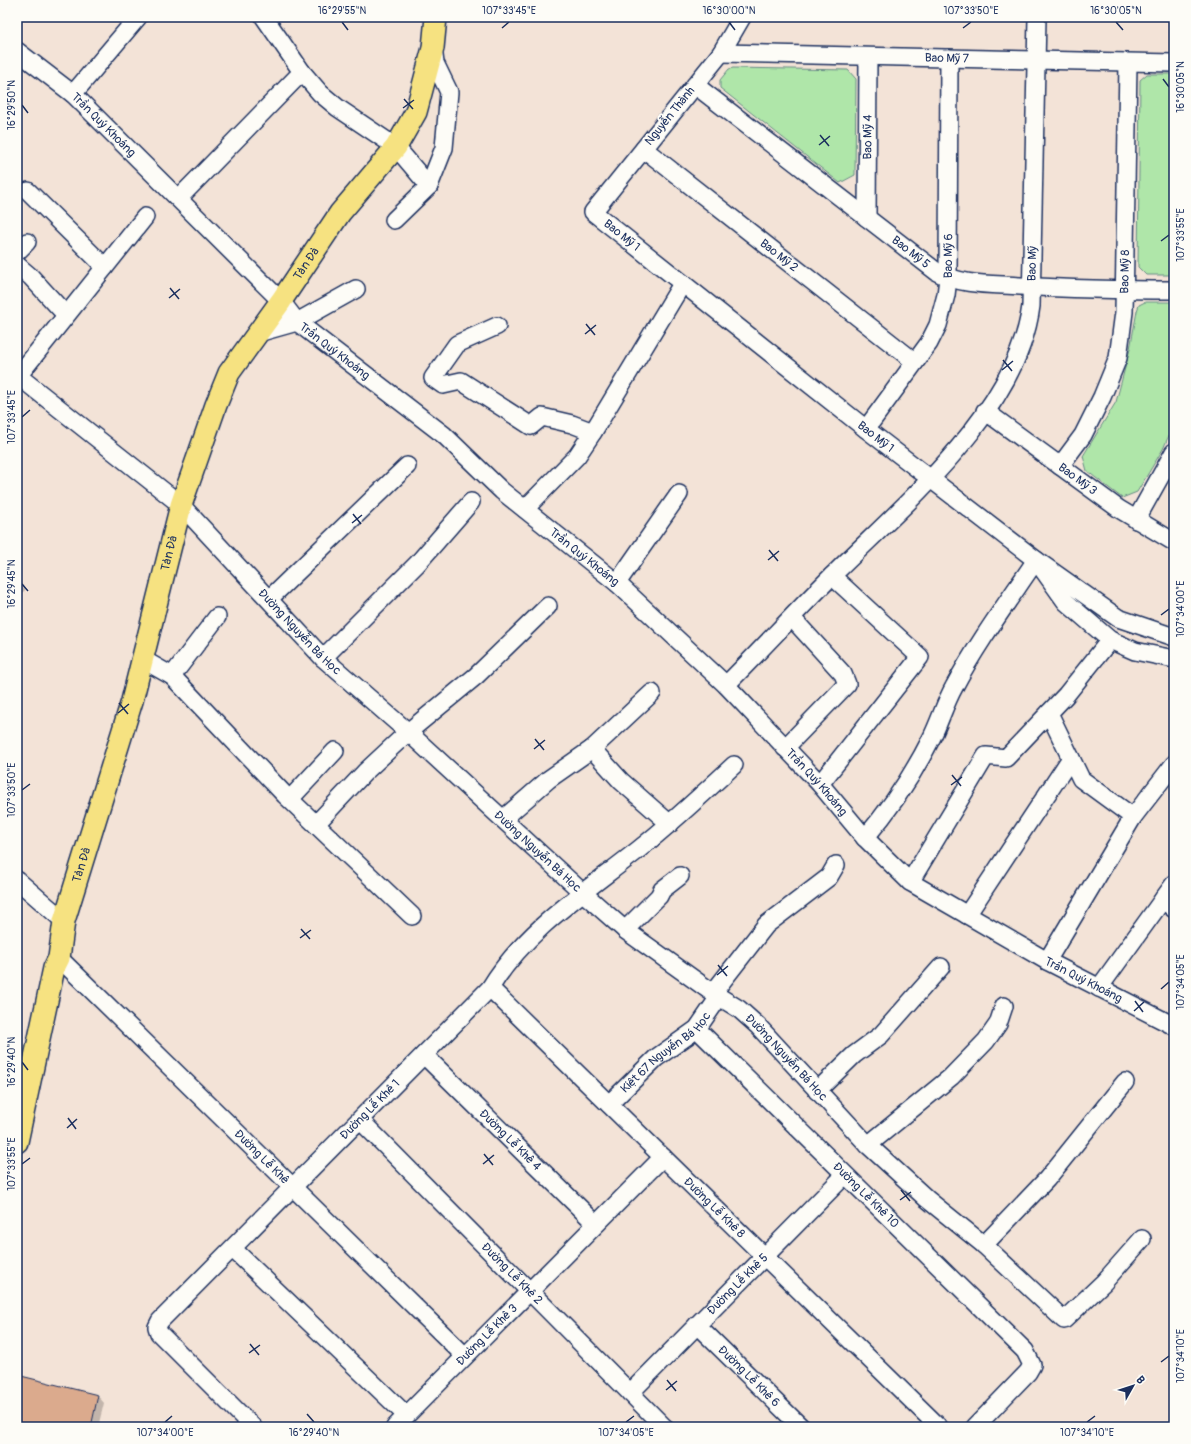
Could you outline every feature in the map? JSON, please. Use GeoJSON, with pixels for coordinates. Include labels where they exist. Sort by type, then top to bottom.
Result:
{"type":"FeatureCollection","features":[{"type":"Feature","properties":{"kind":"main road","name":"Tản Đà"},"geometry":{"type":"LineString","coordinates":[[17,1142],[54,968],[59,958],[64,921],[132,701],[181,505],[216,405],[229,373],[281,301],[340,213],[396,147],[416,112],[433,48],[436,17]]}},
{"type":"Feature","properties":{"kind":"street"},"geometry":{"type":"LineString","coordinates":[[73,94],[138,17]]}},
{"type":"Feature","properties":{"kind":"street"},"geometry":{"type":"LineString","coordinates":[[264,17],[302,72],[320,93],[338,108],[396,147],[429,186]]}},
{"type":"Feature","properties":{"kind":"street","name":"Nguyễn Thành"},"geometry":{"type":"LineString","coordinates":[[593,212],[721,53],[742,17]]}},
{"type":"Feature","properties":{"kind":"street","name":"Bao Mỹ"},"geometry":{"type":"LineString","coordinates":[[726,685],[832,576],[930,479],[1000,391],[1020,352],[1030,316],[1032,286],[1037,17]]}},
{"type":"Feature","properties":{"kind":"street"},"geometry":{"type":"LineString","coordinates":[[394,220],[429,186],[444,148],[449,92],[436,63],[433,48]]}},
{"type":"Feature","properties":{"kind":"street","name":"Trần Quý Khoáng"},"geometry":{"type":"LineString","coordinates":[[17,51],[73,94],[281,301],[297,322],[444,435],[502,491],[617,583],[726,685],[820,784],[865,838],[910,882],[1047,962],[1174,1026]]}},
{"type":"Feature","properties":{"kind":"street","name":"Bao Mỹ 7"},"geometry":{"type":"LineString","coordinates":[[721,53],[1174,64]]}},
{"type":"Feature","properties":{"kind":"street","name":"Bao Mỹ 4"},"geometry":{"type":"LineString","coordinates":[[867,218],[868,57]]}},
{"type":"Feature","properties":{"kind":"street","name":"Bao Mỹ 6"},"geometry":{"type":"LineString","coordinates":[[866,429],[915,362],[938,325],[946,295],[948,278],[948,58]]}},
{"type":"Feature","properties":{"kind":"street","name":"Bao Mỹ 8"},"geometry":{"type":"LineString","coordinates":[[1060,466],[1082,435],[1102,397],[1118,358],[1124,290],[1128,62]]}},
{"type":"Feature","properties":{"kind":"street"},"geometry":{"type":"LineString","coordinates":[[179,198],[302,72]]}},
{"type":"Feature","properties":{"kind":"street","name":"Bao Mỹ 5"},"geometry":{"type":"LineString","coordinates":[[695,85],[867,218],[948,278],[963,282],[1032,286],[1124,290],[1174,290]]}},
{"type":"Feature","properties":{"kind":"street","name":"Bao Mỹ 2"},"geometry":{"type":"LineString","coordinates":[[644,149],[915,362]]}},
{"type":"Feature","properties":{"kind":"street"},"geometry":{"type":"LineString","coordinates":[[28,191],[105,267]]}},
{"type":"Feature","properties":{"kind":"street","name":"Bao Mỹ 1"},"geometry":{"type":"LineString","coordinates":[[593,212],[866,429],[1036,560],[1118,618],[1174,637]]}},
{"type":"Feature","properties":{"kind":"street"},"geometry":{"type":"LineString","coordinates":[[18,376],[145,217]]}},
{"type":"Feature","properties":{"kind":"street"},"geometry":{"type":"LineString","coordinates":[[17,265],[31,277],[66,315]]}},
{"type":"Feature","properties":{"kind":"street"},"geometry":{"type":"LineString","coordinates":[[525,509],[577,456],[682,284]]}},
{"type":"Feature","properties":{"kind":"street"},"geometry":{"type":"LineString","coordinates":[[258,333],[297,322],[356,289]]}},
{"type":"Feature","properties":{"kind":"street"},"geometry":{"type":"LineString","coordinates":[[497,326],[457,344],[433,378],[443,385],[461,381],[531,426],[542,417],[572,424],[593,432]]}},
{"type":"Feature","properties":{"kind":"street","name":"Đường Nguyễn Bá Học"},"geometry":{"type":"LineString","coordinates":[[18,376],[181,505],[323,658],[408,732],[625,930],[716,995],[739,1009],[758,1026],[868,1145],[927,1199],[984,1245],[1064,1320],[1104,1282],[1142,1239]]}},
{"type":"Feature","properties":{"kind":"street","name":"Bao Mỹ 3"},"geometry":{"type":"LineString","coordinates":[[985,411],[1119,509],[1174,542]]}},
{"type":"Feature","properties":{"kind":"street"},"geometry":{"type":"LineString","coordinates":[[1136,520],[1174,452]]}},
{"type":"Feature","properties":{"kind":"street"},"geometry":{"type":"LineString","coordinates":[[269,599],[407,466]]}},
{"type":"Feature","properties":{"kind":"street"},"geometry":{"type":"LineString","coordinates":[[617,583],[679,494]]}},
{"type":"Feature","properties":{"kind":"street"},"geometry":{"type":"LineString","coordinates":[[323,658],[417,564],[471,502]]}},
{"type":"Feature","properties":{"kind":"street"},"geometry":{"type":"LineString","coordinates":[[865,838],[880,820],[914,770],[932,736],[954,687],[993,624],[1036,560],[1066,602],[1110,640],[1135,651],[1174,658]]}},
{"type":"Feature","properties":{"kind":"street"},"geometry":{"type":"LineString","coordinates":[[820,784],[920,657],[832,576]]}},
{"type":"Feature","properties":{"kind":"street"},"geometry":{"type":"LineString","coordinates":[[316,824],[365,772],[408,732],[476,676],[548,606]]}},
{"type":"Feature","properties":{"kind":"street"},"geometry":{"type":"LineString","coordinates":[[172,676],[217,617]]}},
{"type":"Feature","properties":{"kind":"street"},"geometry":{"type":"LineString","coordinates":[[785,748],[847,684],[843,674],[792,618]]}},
{"type":"Feature","properties":{"kind":"street"},"geometry":{"type":"LineString","coordinates":[[910,882],[986,756],[1006,758],[1066,694],[1110,640]]}},
{"type":"Feature","properties":{"kind":"street"},"geometry":{"type":"LineString","coordinates":[[142,659],[172,676],[290,800],[412,916]]}},
{"type":"Feature","properties":{"kind":"street"},"geometry":{"type":"LineString","coordinates":[[503,819],[549,779],[592,749],[652,693]]}},
{"type":"Feature","properties":{"kind":"street"},"geometry":{"type":"LineString","coordinates":[[1049,713],[1081,779],[1133,817]]}},
{"type":"Feature","properties":{"kind":"street"},"geometry":{"type":"LineString","coordinates":[[592,749],[621,781],[670,824]]}},
{"type":"Feature","properties":{"kind":"street"},"geometry":{"type":"LineString","coordinates":[[290,800],[335,751]]}},
{"type":"Feature","properties":{"kind":"street"},"geometry":{"type":"LineString","coordinates":[[967,915],[1071,758]]}},
{"type":"Feature","properties":{"kind":"street"},"geometry":{"type":"LineString","coordinates":[[1047,962],[1133,817],[1174,764]]}},
{"type":"Feature","properties":{"kind":"street","name":"Đường Lễ Khê 1"},"geometry":{"type":"LineString","coordinates":[[253,1427],[159,1333],[157,1327],[160,1321],[490,988],[503,967],[556,912],[670,824],[734,765]]}},
{"type":"Feature","properties":{"kind":"street","name":"Kiệt 67 Nguyễn Bá Học"},"geometry":{"type":"LineString","coordinates":[[609,1104],[656,1058],[697,1029],[716,995],[766,925],[829,877],[836,865]]}},
{"type":"Feature","properties":{"kind":"street"},"geometry":{"type":"LineString","coordinates":[[625,930],[659,896],[662,890],[680,876]]}},
{"type":"Feature","properties":{"kind":"street"},"geometry":{"type":"LineString","coordinates":[[17,880],[64,921]]}},
{"type":"Feature","properties":{"kind":"street"},"geometry":{"type":"LineString","coordinates":[[1099,988],[1169,904],[1174,884]]}},
{"type":"Feature","properties":{"kind":"street","name":"Đường Lễ Khê"},"geometry":{"type":"LineString","coordinates":[[59,958],[465,1356]]}},
{"type":"Feature","properties":{"kind":"street"},"geometry":{"type":"LineString","coordinates":[[817,1091],[854,1055],[881,1034],[941,967]]}},
{"type":"Feature","properties":{"kind":"street","name":"Đường Lễ Khê 8"},"geometry":{"type":"LineString","coordinates":[[490,988],[939,1427]]}},
{"type":"Feature","properties":{"kind":"street"},"geometry":{"type":"LineString","coordinates":[[868,1145],[951,1077],[986,1041],[998,1024],[1004,1006]]}},
{"type":"Feature","properties":{"kind":"street","name":"Đường Lễ Khê 10"},"geometry":{"type":"LineString","coordinates":[[697,1029],[1025,1351],[1032,1365],[1028,1372],[975,1427]]}},
{"type":"Feature","properties":{"kind":"street","name":"Đường Lễ Khê 4"},"geometry":{"type":"LineString","coordinates":[[424,1055],[596,1224]]}},
{"type":"Feature","properties":{"kind":"street"},"geometry":{"type":"LineString","coordinates":[[984,1245],[1047,1179],[1125,1082]]}},
{"type":"Feature","properties":{"kind":"street","name":"Đường Lễ Khê 2"},"geometry":{"type":"LineString","coordinates":[[360,1120],[664,1427]]}},
{"type":"Feature","properties":{"kind":"street","name":"Đường Lễ Khê 3"},"geometry":{"type":"LineString","coordinates":[[400,1421],[663,1157]]}},
{"type":"Feature","properties":{"kind":"street","name":"Đường Lễ Khê 5"},"geometry":{"type":"LineString","coordinates":[[630,1393],[845,1175]]}},
{"type":"Feature","properties":{"kind":"street"},"geometry":{"type":"LineString","coordinates":[[233,1249],[400,1421]]}},
{"type":"Feature","properties":{"kind":"street","name":"Đường Lễ Khê 6"},"geometry":{"type":"LineString","coordinates":[[697,1325],[801,1427]]}},
{"type":"Feature","properties":{"kind":"green space"},"geometry":{"type":"Polygon","coordinates":[[[729,69],[848,70],[856,79],[855,175],[840,183],[720,88],[720,80],[729,69]]]}},
{"type":"Feature","properties":{"kind":"green space"},"geometry":{"type":"Polygon","coordinates":[[[1147,74],[1174,74],[1174,275],[1146,275],[1138,267],[1140,80],[1147,74]]]}},
{"type":"Feature","properties":{"kind":"green space"},"geometry":{"type":"Polygon","coordinates":[[[1145,302],[1174,302],[1174,424],[1163,449],[1137,492],[1122,498],[1087,471],[1083,456],[1116,402],[1130,349],[1137,311],[1139,305],[1145,302]]]}},
{"type":"Feature","properties":{"kind":"building"},"geometry":{"type":"Polygon","coordinates":[[[17,1375],[98,1395],[91,1427],[17,1427],[17,1375]]]}}]}
